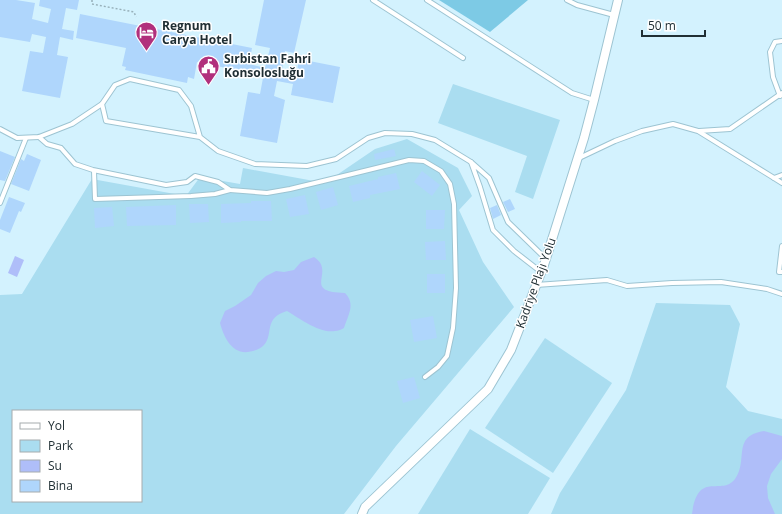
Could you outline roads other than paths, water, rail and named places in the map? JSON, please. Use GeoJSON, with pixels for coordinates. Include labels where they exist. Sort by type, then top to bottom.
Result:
{"type":"FeatureCollection","features":[{"type":"Feature","properties":{"kind":"street","name":"Kadriye Plajı Yolu"},"geometry":{"type":"LineString","coordinates":[[362,514],[365,508],[488,389],[511,350],[546,259],[577,159],[594,100],[618,0]]}},
{"type":"Feature","properties":{"kind":"lane"},"geometry":{"type":"LineString","coordinates":[[373,0],[464,58]]}},
{"type":"Feature","properties":{"kind":"lane"},"geometry":{"type":"LineString","coordinates":[[427,0],[572,93],[594,100]]}},
{"type":"Feature","properties":{"kind":"lane"},"geometry":{"type":"LineString","coordinates":[[567,0],[577,5],[614,15]]}},
{"type":"Feature","properties":{"kind":"lane"},"geometry":{"type":"LineString","coordinates":[[698,131],[730,129],[781,94],[773,77],[770,52],[775,42],[782,41]]}},
{"type":"Feature","properties":{"kind":"lane"},"geometry":{"type":"LineString","coordinates":[[0,129],[17,138],[39,137],[72,124],[102,104],[115,85],[130,79],[179,90],[191,106],[200,137]]}},
{"type":"Feature","properties":{"kind":"lane"},"geometry":{"type":"LineString","coordinates":[[102,104],[106,121],[200,137],[218,151],[256,164],[307,166],[336,159],[368,138],[385,133],[412,134],[435,140],[472,162],[489,178],[508,222],[546,259]]}},
{"type":"Feature","properties":{"kind":"lane"},"geometry":{"type":"LineString","coordinates":[[577,159],[615,141],[642,131],[673,124],[698,131],[782,183]]}},
{"type":"Feature","properties":{"kind":"lane"},"geometry":{"type":"LineString","coordinates":[[39,137],[47,144],[61,148],[75,164],[94,171],[166,185],[187,182],[195,176],[218,182],[230,190]]}},
{"type":"Feature","properties":{"kind":"lane"},"geometry":{"type":"LineString","coordinates":[[0,203],[26,138]]}},
{"type":"Feature","properties":{"kind":"lane"},"geometry":{"type":"LineString","coordinates":[[94,171],[95,199],[191,196],[215,194],[230,190],[267,192],[290,189],[409,160],[424,160],[441,170],[450,184],[454,204],[456,288],[453,328],[447,356],[426,378]]}},
{"type":"Feature","properties":{"kind":"lane"},"geometry":{"type":"LineString","coordinates":[[472,162],[492,230],[514,251],[541,272]]}},
{"type":"Feature","properties":{"kind":"lane"},"geometry":{"type":"LineString","coordinates":[[774,178],[782,175]]}},
{"type":"Feature","properties":{"kind":"lane"},"geometry":{"type":"LineString","coordinates":[[782,246],[778,272],[782,272]]}},
{"type":"Feature","properties":{"kind":"lane"},"geometry":{"type":"LineString","coordinates":[[536,285],[607,280],[628,286],[721,282],[767,289],[782,294]]}},
{"type":"Feature","properties":{"kind":"water"},"geometry":{"type":"Polygon","coordinates":[[[15,256],[24,260],[17,277],[8,273],[15,256]]]}},
{"type":"Feature","properties":{"kind":"water"},"geometry":{"type":"Polygon","coordinates":[[[314,257],[320,263],[322,269],[321,285],[324,289],[332,292],[345,293],[350,301],[350,310],[344,328],[336,331],[329,331],[316,328],[287,311],[280,314],[272,322],[267,341],[260,348],[254,351],[246,352],[235,349],[230,345],[224,335],[220,323],[225,311],[251,295],[258,283],[266,276],[276,271],[284,272],[294,270],[301,262],[314,257]]]}},
{"type":"Feature","properties":{"kind":"water"},"geometry":{"type":"Polygon","coordinates":[[[764,431],[782,436],[782,459],[771,474],[767,486],[768,498],[775,514],[692,514],[695,500],[699,492],[710,486],[723,486],[729,484],[735,479],[741,464],[744,443],[754,434],[764,431]]]}},
{"type":"Feature","properties":{"kind":"place","name":"Regnum Carya Hotel"},"geometry":{"type":"Point","coordinates":[147,52]}},
{"type":"Feature","properties":{"kind":"place","name":"Sırbistan Fahri Konsolosluğu"},"geometry":{"type":"Point","coordinates":[209,86]}}]}
